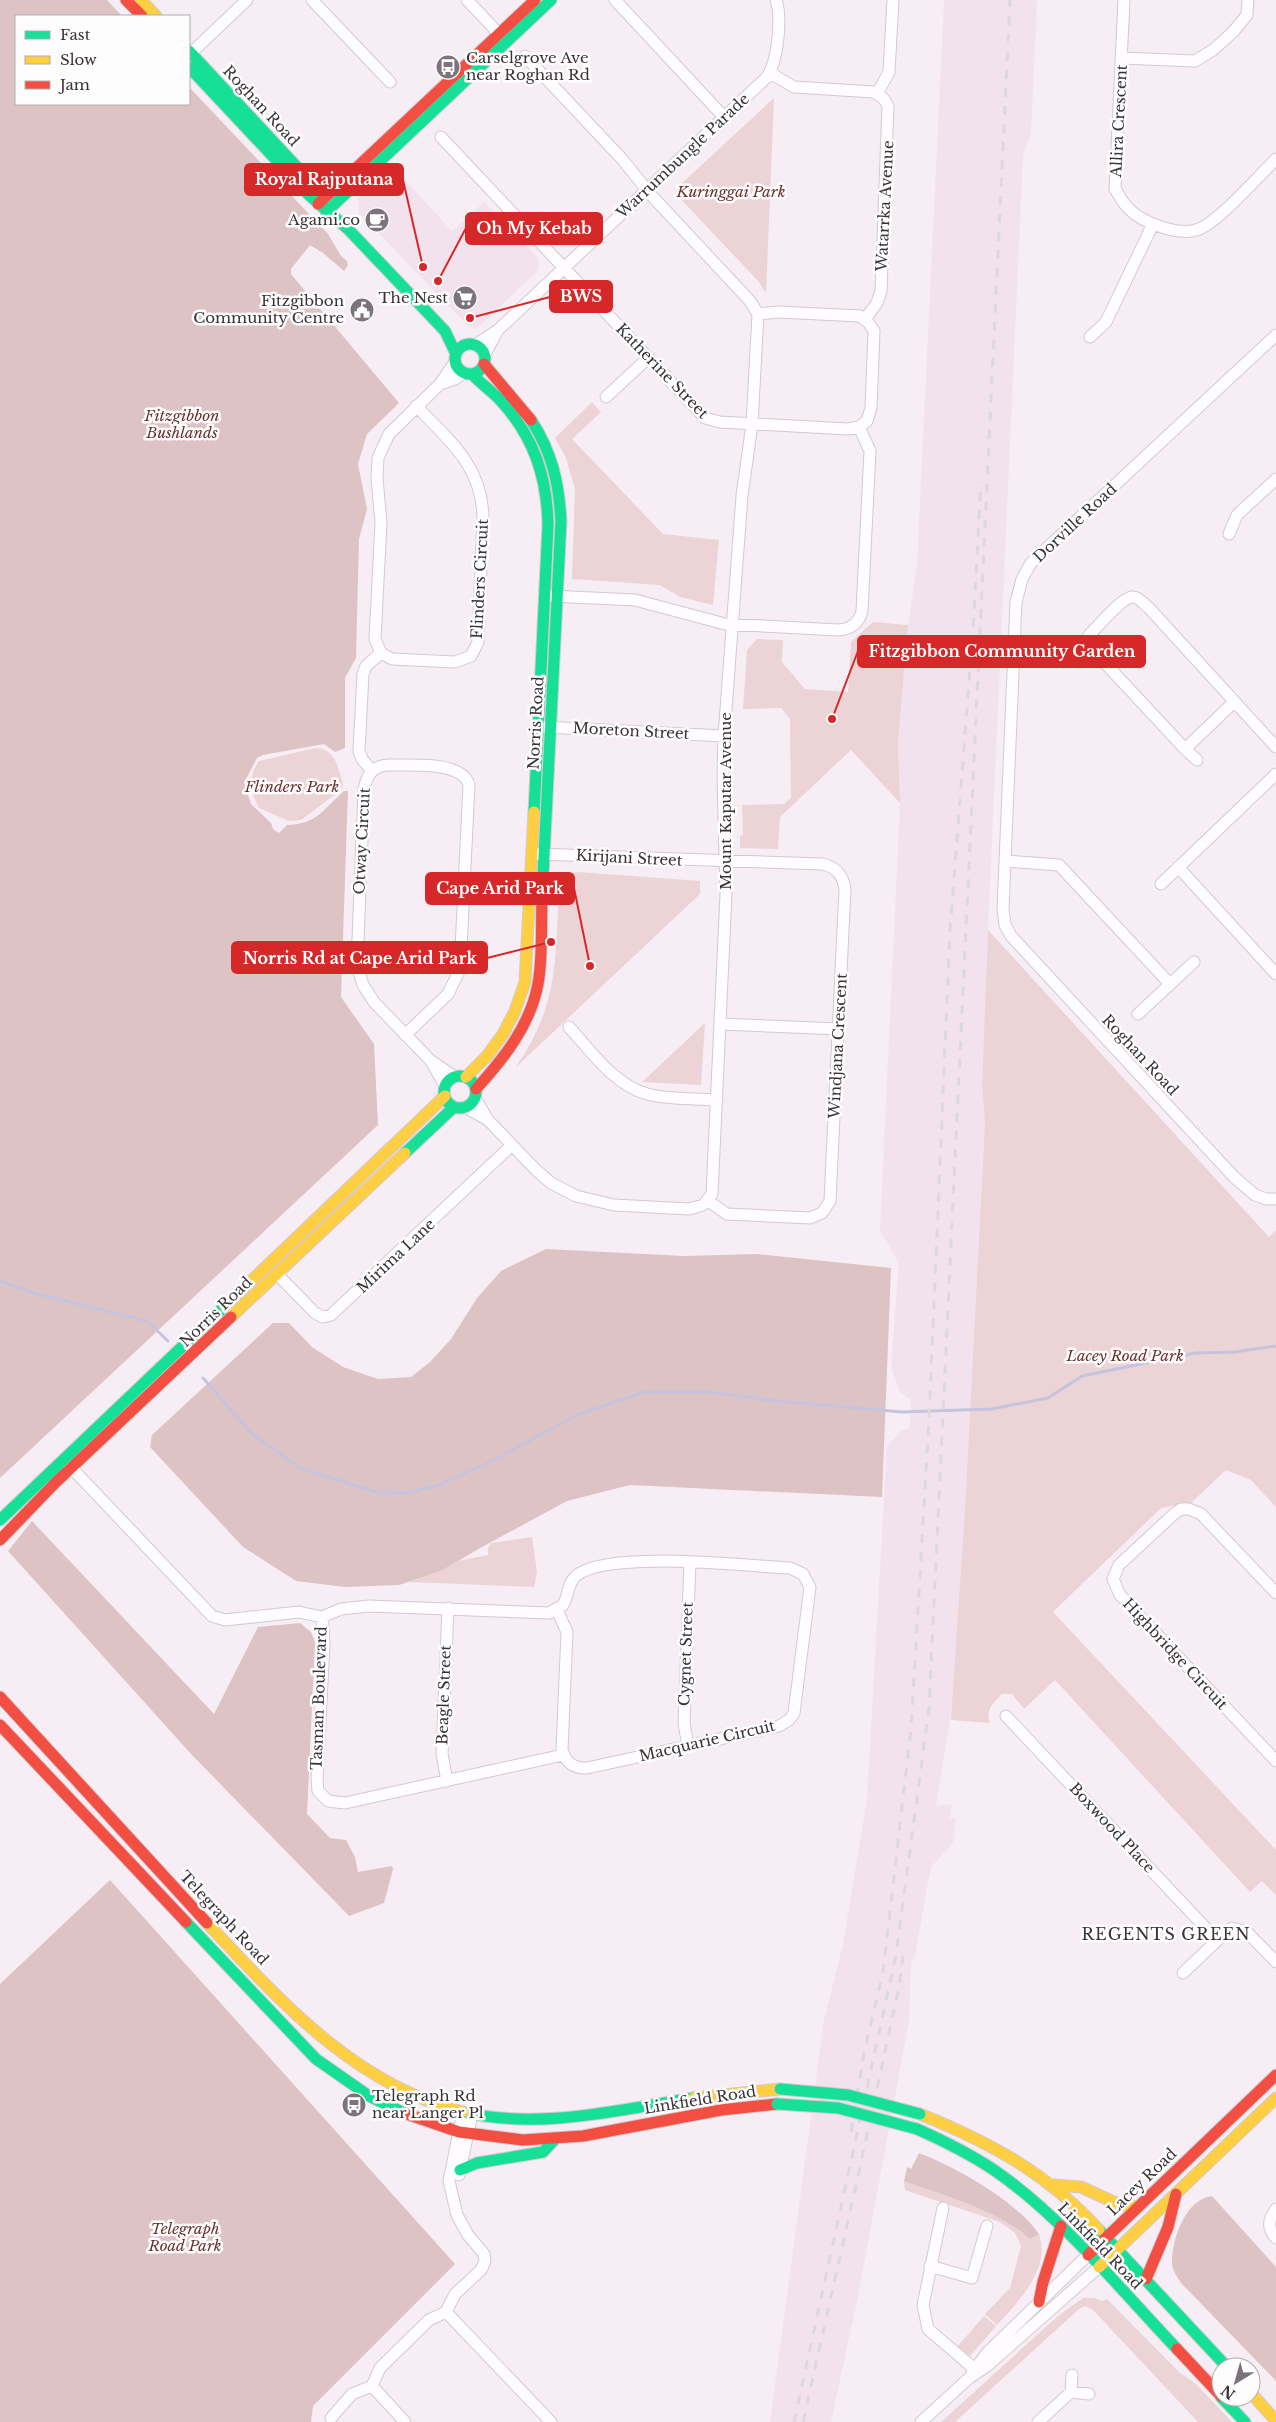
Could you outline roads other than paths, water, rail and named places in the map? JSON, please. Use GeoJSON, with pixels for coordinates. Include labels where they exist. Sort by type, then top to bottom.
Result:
{"type":"FeatureCollection","features":[{"type":"Feature","properties":{"kind":"main road"},"geometry":{"type":"LineString","coordinates":[[126,0],[141,15]]}},
{"type":"Feature","properties":{"kind":"main road"},"geometry":{"type":"LineString","coordinates":[[141,0],[155,15]]}},
{"type":"Feature","properties":{"kind":"main road"},"geometry":{"type":"LineString","coordinates":[[503,38],[535,0]]}},
{"type":"Feature","properties":{"kind":"main road"},"geometry":{"type":"LineString","coordinates":[[325,204],[503,38],[551,0]]}},
{"type":"Feature","properties":{"kind":"main road","name":"Roghan Road"},"geometry":{"type":"LineString","coordinates":[[190,54],[348,229],[445,331],[471,345],[484,360]]}},
{"type":"Feature","properties":{"kind":"main road","name":"Roghan Road"},"geometry":{"type":"LineString","coordinates":[[190,68],[325,204]]}},
{"type":"Feature","properties":{"kind":"main road","name":"Roghan Road"},"geometry":{"type":"LineString","coordinates":[[445,331],[455,358],[468,373]]}},
{"type":"Feature","properties":{"kind":"main road"},"geometry":{"type":"LineString","coordinates":[[455,358],[471,345]]}},
{"type":"Feature","properties":{"kind":"main road"},"geometry":{"type":"LineString","coordinates":[[468,373],[479,370],[484,360]]}},
{"type":"Feature","properties":{"kind":"main road","name":"Norris Road"},"geometry":{"type":"LineString","coordinates":[[0,1540],[277,1274],[476,1093],[514,1044],[526,1024],[536,997],[540,968],[561,503],[553,460],[529,415],[484,360]]}},
{"type":"Feature","properties":{"kind":"main road","name":"Norris Road"},"geometry":{"type":"LineString","coordinates":[[0,1520],[445,1091],[502,1039],[520,1002],[525,982],[548,502],[539,458],[517,419],[468,373]]}},
{"type":"Feature","properties":{"kind":"main road"},"geometry":{"type":"LineString","coordinates":[[461,1077],[476,1093]]}},
{"type":"Feature","properties":{"kind":"main road"},"geometry":{"type":"LineString","coordinates":[[445,1091],[460,1107]]}},
{"type":"Feature","properties":{"kind":"main road","name":"Telegraph Road"},"geometry":{"type":"LineString","coordinates":[[0,1697],[137,1848],[254,1972],[319,2034],[358,2065],[392,2086],[425,2100],[467,2113]]}},
{"type":"Feature","properties":{"kind":"main road","name":"Telegraph Road"},"geometry":{"type":"LineString","coordinates":[[0,1725],[316,2059],[341,2079],[378,2102],[413,2118],[463,2133]]}},
{"type":"Feature","properties":{"kind":"main road","name":"Lacey Road"},"geometry":{"type":"LineString","coordinates":[[1088,2255],[1276,2075]]}},
{"type":"Feature","properties":{"kind":"main road","name":"Linkfield Road"},"geometry":{"type":"LineString","coordinates":[[467,2113],[521,2119],[559,2118],[730,2092],[780,2090],[848,2094],[920,2114],[998,2148],[1054,2186],[1146,2279],[1218,2357]]}},
{"type":"Feature","properties":{"kind":"main road","name":"Lacey Road"},"geometry":{"type":"LineString","coordinates":[[1099,2267],[1276,2098]]}},
{"type":"Feature","properties":{"kind":"main road","name":"Linkfield Road"},"geometry":{"type":"LineString","coordinates":[[463,2133],[513,2140],[555,2139],[728,2108],[777,2104],[838,2108],[917,2129],[956,2146],[992,2168],[1025,2192],[1061,2226],[1211,2386]]}},
{"type":"Feature","properties":{"kind":"main road"},"geometry":{"type":"LineString","coordinates":[[460,2170],[477,2163],[543,2152],[555,2139]]}},
{"type":"Feature","properties":{"kind":"main road"},"geometry":{"type":"LineString","coordinates":[[1054,2186],[1081,2187],[1118,2204],[1138,2207]]}},
{"type":"Feature","properties":{"kind":"main road"},"geometry":{"type":"LineString","coordinates":[[1146,2279],[1152,2260],[1175,2210],[1176,2194]]}},
{"type":"Feature","properties":{"kind":"main road"},"geometry":{"type":"LineString","coordinates":[[1038,2302],[1040,2283],[1055,2253],[1061,2226]]}},
{"type":"Feature","properties":{"kind":"main road"},"geometry":{"type":"LineString","coordinates":[[1261,2404],[1276,2421]]}},
{"type":"Feature","properties":{"kind":"main road","name":"Linkfield Road"},"geometry":{"type":"LineString","coordinates":[[1231,2407],[1245,2422]]}},
{"type":"Feature","properties":{"kind":"street"},"geometry":{"type":"LineString","coordinates":[[190,52],[248,0]]}},
{"type":"Feature","properties":{"kind":"street"},"geometry":{"type":"LineString","coordinates":[[312,0],[390,82]]}},
{"type":"Feature","properties":{"kind":"street"},"geometry":{"type":"LineString","coordinates":[[468,0],[503,38]]}},
{"type":"Feature","properties":{"kind":"street"},"geometry":{"type":"LineString","coordinates":[[615,0],[724,118]]}},
{"type":"Feature","properties":{"kind":"street"},"geometry":{"type":"LineString","coordinates":[[776,0],[778,10],[776,55],[770,73],[794,87],[870,91],[878,94],[889,72],[892,0]]}},
{"type":"Feature","properties":{"kind":"street","name":"Allira Crescent"},"geometry":{"type":"LineString","coordinates":[[1124,0],[1115,189],[1128,209],[1153,224],[1180,232],[1199,229],[1216,217],[1276,159]]}},
{"type":"Feature","properties":{"kind":"street"},"geometry":{"type":"LineString","coordinates":[[1122,58],[1195,61],[1213,50],[1234,32],[1247,14],[1248,0]]}},
{"type":"Feature","properties":{"kind":"street"},"geometry":{"type":"LineString","coordinates":[[525,56],[622,159],[647,190],[750,301],[758,314],[778,312],[856,316],[865,319],[873,328],[875,336],[871,408],[867,421],[859,427],[870,451],[862,611],[858,621],[851,628],[839,630],[731,624],[636,600],[544,596]]}},
{"type":"Feature","properties":{"kind":"street","name":"Warrumbungle Parade"},"geometry":{"type":"LineString","coordinates":[[471,345],[498,330],[770,73]]}},
{"type":"Feature","properties":{"kind":"street","name":"Watarrka Avenue"},"geometry":{"type":"LineString","coordinates":[[865,319],[877,302],[880,291],[889,111],[886,102],[878,94]]}},
{"type":"Feature","properties":{"kind":"street","name":"Katherine Street"},"geometry":{"type":"LineString","coordinates":[[441,137],[705,418],[714,422],[848,429],[859,427]]}},
{"type":"Feature","properties":{"kind":"street"},"geometry":{"type":"LineString","coordinates":[[1090,337],[1106,322],[1153,224]]}},
{"type":"Feature","properties":{"kind":"street","name":"Mount Kaputar Avenue"},"geometry":{"type":"LineString","coordinates":[[708,1201],[713,1190],[726,862],[723,777],[724,736],[742,496],[752,424],[758,314]]}},
{"type":"Feature","properties":{"kind":"street","name":"Warrumbungle Parade"},"geometry":{"type":"LineString","coordinates":[[484,360],[498,330]]}},
{"type":"Feature","properties":{"kind":"street","name":"Dorville Road"},"geometry":{"type":"LineString","coordinates":[[1005,925],[1003,909],[1016,602],[1022,579],[1031,563],[1276,335]]}},
{"type":"Feature","properties":{"kind":"street"},"geometry":{"type":"LineString","coordinates":[[372,771],[364,762],[360,752],[363,674],[366,666],[381,653],[375,643],[381,516],[376,468],[384,441],[416,406],[440,384],[455,358]]}},
{"type":"Feature","properties":{"kind":"street"},"geometry":{"type":"LineString","coordinates":[[606,397],[648,358]]}},
{"type":"Feature","properties":{"kind":"street"},"geometry":{"type":"LineString","coordinates":[[440,384],[468,373]]}},
{"type":"Feature","properties":{"kind":"street","name":"Flinders Circuit"},"geometry":{"type":"LineString","coordinates":[[381,653],[392,659],[456,662],[471,656],[478,642],[483,517],[479,487],[466,460],[416,406]]}},
{"type":"Feature","properties":{"kind":"street"},"geometry":{"type":"LineString","coordinates":[[1229,534],[1237,515],[1276,479]]}},
{"type":"Feature","properties":{"kind":"street"},"geometry":{"type":"LineString","coordinates":[[1197,760],[1091,648],[1088,642],[1089,635],[1124,600],[1132,597],[1137,598],[1149,608],[1276,747]]}},
{"type":"Feature","properties":{"kind":"street"},"geometry":{"type":"LineString","coordinates":[[1185,749],[1234,702]]}},
{"type":"Feature","properties":{"kind":"street","name":"Moreton Street"},"geometry":{"type":"LineString","coordinates":[[538,727],[724,736]]}},
{"type":"Feature","properties":{"kind":"street","name":"Otway Circuit"},"geometry":{"type":"LineString","coordinates":[[405,1034],[448,994],[460,969],[469,785],[463,774],[451,768],[388,764],[379,766],[372,771],[366,780],[364,789],[357,965],[368,994],[405,1034],[431,1061],[461,1077]]}},
{"type":"Feature","properties":{"kind":"street"},"geometry":{"type":"LineString","coordinates":[[1161,884],[1273,782]]}},
{"type":"Feature","properties":{"kind":"street","name":"Kirijani Street"},"geometry":{"type":"LineString","coordinates":[[532,854],[726,862]]}},
{"type":"Feature","properties":{"kind":"street"},"geometry":{"type":"LineString","coordinates":[[1006,861],[1059,865],[1170,984]]}},
{"type":"Feature","properties":{"kind":"street","name":"Windjana Crescent"},"geometry":{"type":"LineString","coordinates":[[708,1201],[727,1214],[810,1218],[819,1216],[825,1211],[831,1193],[845,889],[840,873],[822,864],[726,862]]}},
{"type":"Feature","properties":{"kind":"street"},"geometry":{"type":"LineString","coordinates":[[1178,868],[1276,974]]}},
{"type":"Feature","properties":{"kind":"street","name":"Roghan Road"},"geometry":{"type":"LineString","coordinates":[[1005,925],[1015,941],[1234,1178],[1261,1198],[1276,1199]]}},
{"type":"Feature","properties":{"kind":"street"},"geometry":{"type":"LineString","coordinates":[[1138,1014],[1194,962]]}},
{"type":"Feature","properties":{"kind":"street"},"geometry":{"type":"LineString","coordinates":[[720,1024],[839,1029]]}},
{"type":"Feature","properties":{"kind":"street"},"geometry":{"type":"LineString","coordinates":[[569,1027],[614,1074],[632,1088],[653,1095],[717,1100]]}},
{"type":"Feature","properties":{"kind":"street","name":"Otway Circuit"},"geometry":{"type":"LineString","coordinates":[[431,1061],[445,1091]]}},
{"type":"Feature","properties":{"kind":"street"},"geometry":{"type":"LineString","coordinates":[[476,1093],[488,1120],[550,1183],[586,1200],[614,1205],[689,1209],[699,1207],[708,1201]]}},
{"type":"Feature","properties":{"kind":"street"},"geometry":{"type":"LineString","coordinates":[[460,1107],[488,1120]]}},
{"type":"Feature","properties":{"kind":"street","name":"Mirima Lane"},"geometry":{"type":"LineString","coordinates":[[277,1274],[315,1313],[323,1316],[332,1316],[512,1145]]}},
{"type":"Feature","properties":{"kind":"street","name":"Tasman Boulevard"},"geometry":{"type":"LineString","coordinates":[[63,1459],[212,1616],[225,1620],[299,1612],[322,1617],[324,1645],[316,1779],[321,1795],[328,1802],[337,1804],[564,1755]]}},
{"type":"Feature","properties":{"kind":"street","name":"Highbridge Circuit"},"geometry":{"type":"LineString","coordinates":[[1276,1593],[1205,1517],[1189,1509],[1181,1509],[1174,1514],[1120,1565],[1113,1579],[1116,1590],[1120,1595],[1276,1761]]}},
{"type":"Feature","properties":{"kind":"street","name":"Macquarie Circuit"},"geometry":{"type":"LineString","coordinates":[[557,1610],[565,1602],[573,1579],[586,1570],[634,1560],[796,1569],[806,1578],[810,1587],[795,1709],[791,1717],[779,1726],[587,1768],[572,1765],[564,1755]]}},
{"type":"Feature","properties":{"kind":"street","name":"Cygnet Street"},"geometry":{"type":"LineString","coordinates":[[688,1746],[684,1722],[690,1562]]}},
{"type":"Feature","properties":{"kind":"street"},"geometry":{"type":"LineString","coordinates":[[322,1617],[346,1608],[448,1608],[549,1613],[557,1610],[567,1632],[564,1755]]}},
{"type":"Feature","properties":{"kind":"street","name":"Beagle Street"},"geometry":{"type":"LineString","coordinates":[[447,1781],[442,1754],[448,1608]]}},
{"type":"Feature","properties":{"kind":"street","name":"Boxwood Place"},"geometry":{"type":"LineString","coordinates":[[1006,1716],[1217,1940]]}},
{"type":"Feature","properties":{"kind":"street"},"geometry":{"type":"LineString","coordinates":[[1183,1973],[1232,1928],[1243,1929],[1276,1962]]}},
{"type":"Feature","properties":{"kind":"street"},"geometry":{"type":"LineString","coordinates":[[331,2418],[352,2394],[372,2386],[380,2368],[429,2320],[446,2312],[455,2294],[481,2270],[485,2261],[484,2254],[461,2224],[449,2181],[467,2113]]}},
{"type":"Feature","properties":{"kind":"street"},"geometry":{"type":"LineString","coordinates":[[452,2193],[460,2170],[463,2133]]}},
{"type":"Feature","properties":{"kind":"street"},"geometry":{"type":"LineString","coordinates":[[943,2208],[923,2298],[928,2329],[974,2373]]}},
{"type":"Feature","properties":{"kind":"street"},"geometry":{"type":"LineString","coordinates":[[1276,2209],[1270,2222],[1270,2232],[1276,2238]]}},
{"type":"Feature","properties":{"kind":"street"},"geometry":{"type":"LineString","coordinates":[[930,2266],[972,2278],[987,2226]]}},
{"type":"Feature","properties":{"kind":"street","name":"Lacey Road"},"geometry":{"type":"LineString","coordinates":[[974,2373],[987,2353],[1088,2255]]}},
{"type":"Feature","properties":{"kind":"street","name":"Lacey Road"},"geometry":{"type":"LineString","coordinates":[[921,2422],[974,2373],[1099,2267]]}},
{"type":"Feature","properties":{"kind":"street"},"geometry":{"type":"LineString","coordinates":[[446,2312],[551,2422]]}},
{"type":"Feature","properties":{"kind":"street"},"geometry":{"type":"LineString","coordinates":[[1038,2422],[1071,2392],[1072,2375]]}},
{"type":"Feature","properties":{"kind":"street"},"geometry":{"type":"LineString","coordinates":[[372,2386],[405,2422]]}},
{"type":"Feature","properties":{"kind":"street"},"geometry":{"type":"LineString","coordinates":[[1071,2392],[1089,2394]]}},
{"type":"Feature","properties":{"kind":"waterway"},"geometry":{"type":"LineString","coordinates":[[0,1281],[34,1293],[147,1321],[168,1341]]}},
{"type":"Feature","properties":{"kind":"waterway"},"geometry":{"type":"LineString","coordinates":[[203,1378],[253,1435],[300,1468],[376,1492],[408,1493],[439,1485],[500,1457],[577,1415],[644,1392],[711,1392],[766,1400],[902,1412],[991,1409],[1048,1398],[1082,1376],[1195,1353],[1235,1352],[1276,1346]]}},
{"type":"Feature","properties":{"kind":"railway"},"geometry":{"type":"LineString","coordinates":[[794,2422],[896,1955],[929,1708],[1010,0]]}},
{"type":"Feature","properties":{"kind":"railway"},"geometry":{"type":"LineString","coordinates":[[851,2132],[864,2053],[883,1972],[911,1729],[929,1421],[950,931],[973,629],[981,482]]}},
{"type":"Feature","properties":{"kind":"railway"},"geometry":{"type":"LineString","coordinates":[[803,2422],[899,1987],[904,1949]]}},
{"type":"Feature","properties":{"kind":"place","name":"Carselgrove Ave near Roghan Rd"},"geometry":{"type":"Point","coordinates":[448,67]}},
{"type":"Feature","properties":{"kind":"place","name":"Agami.co"},"geometry":{"type":"Point","coordinates":[377,220]}},
{"type":"Feature","properties":{"kind":"place","name":"Royal Rajputana"},"geometry":{"type":"Point","coordinates":[423,267]}},
{"type":"Feature","properties":{"kind":"place","name":"Oh My Kebab"},"geometry":{"type":"Point","coordinates":[438,281]}},
{"type":"Feature","properties":{"kind":"place","name":"The Nest"},"geometry":{"type":"Point","coordinates":[465,298]}},
{"type":"Feature","properties":{"kind":"place","name":"Fitzgibbon Community Centre"},"geometry":{"type":"Point","coordinates":[362,310]}},
{"type":"Feature","properties":{"kind":"place","name":"BWS"},"geometry":{"type":"Point","coordinates":[470,318]}},
{"type":"Feature","properties":{"kind":"place","name":"Fitzgibbon Community Garden"},"geometry":{"type":"Point","coordinates":[832,719]}},
{"type":"Feature","properties":{"kind":"place","name":"Norris Rd at Cape Arid Park"},"geometry":{"type":"Point","coordinates":[551,942]}},
{"type":"Feature","properties":{"kind":"place","name":"Cape Arid Park"},"geometry":{"type":"Point","coordinates":[590,966]}},
{"type":"Feature","properties":{"kind":"place","name":"Telegraph Rd near Langer Pl"},"geometry":{"type":"Point","coordinates":[354,2105]}},
{"type":"Feature","properties":{"kind":"district","name":"REGENTS GREEN"},"geometry":{"type":"Point","coordinates":[1166,1934]}},
{"type":"Feature","properties":{"kind":"park label","name":"Kuringgai Park"},"geometry":{"type":"Point","coordinates":[731,192]}},
{"type":"Feature","properties":{"kind":"park label","name":"Fitzgibbon Bushlands"},"geometry":{"type":"Point","coordinates":[182,424]}},
{"type":"Feature","properties":{"kind":"park label","name":"Flinders Park"},"geometry":{"type":"Point","coordinates":[292,787]}},
{"type":"Feature","properties":{"kind":"park label","name":"Lacey Road Park"},"geometry":{"type":"Point","coordinates":[1125,1356]}},
{"type":"Feature","properties":{"kind":"park label","name":"Telegraph Road Park"},"geometry":{"type":"Point","coordinates":[185,2238]}}]}
